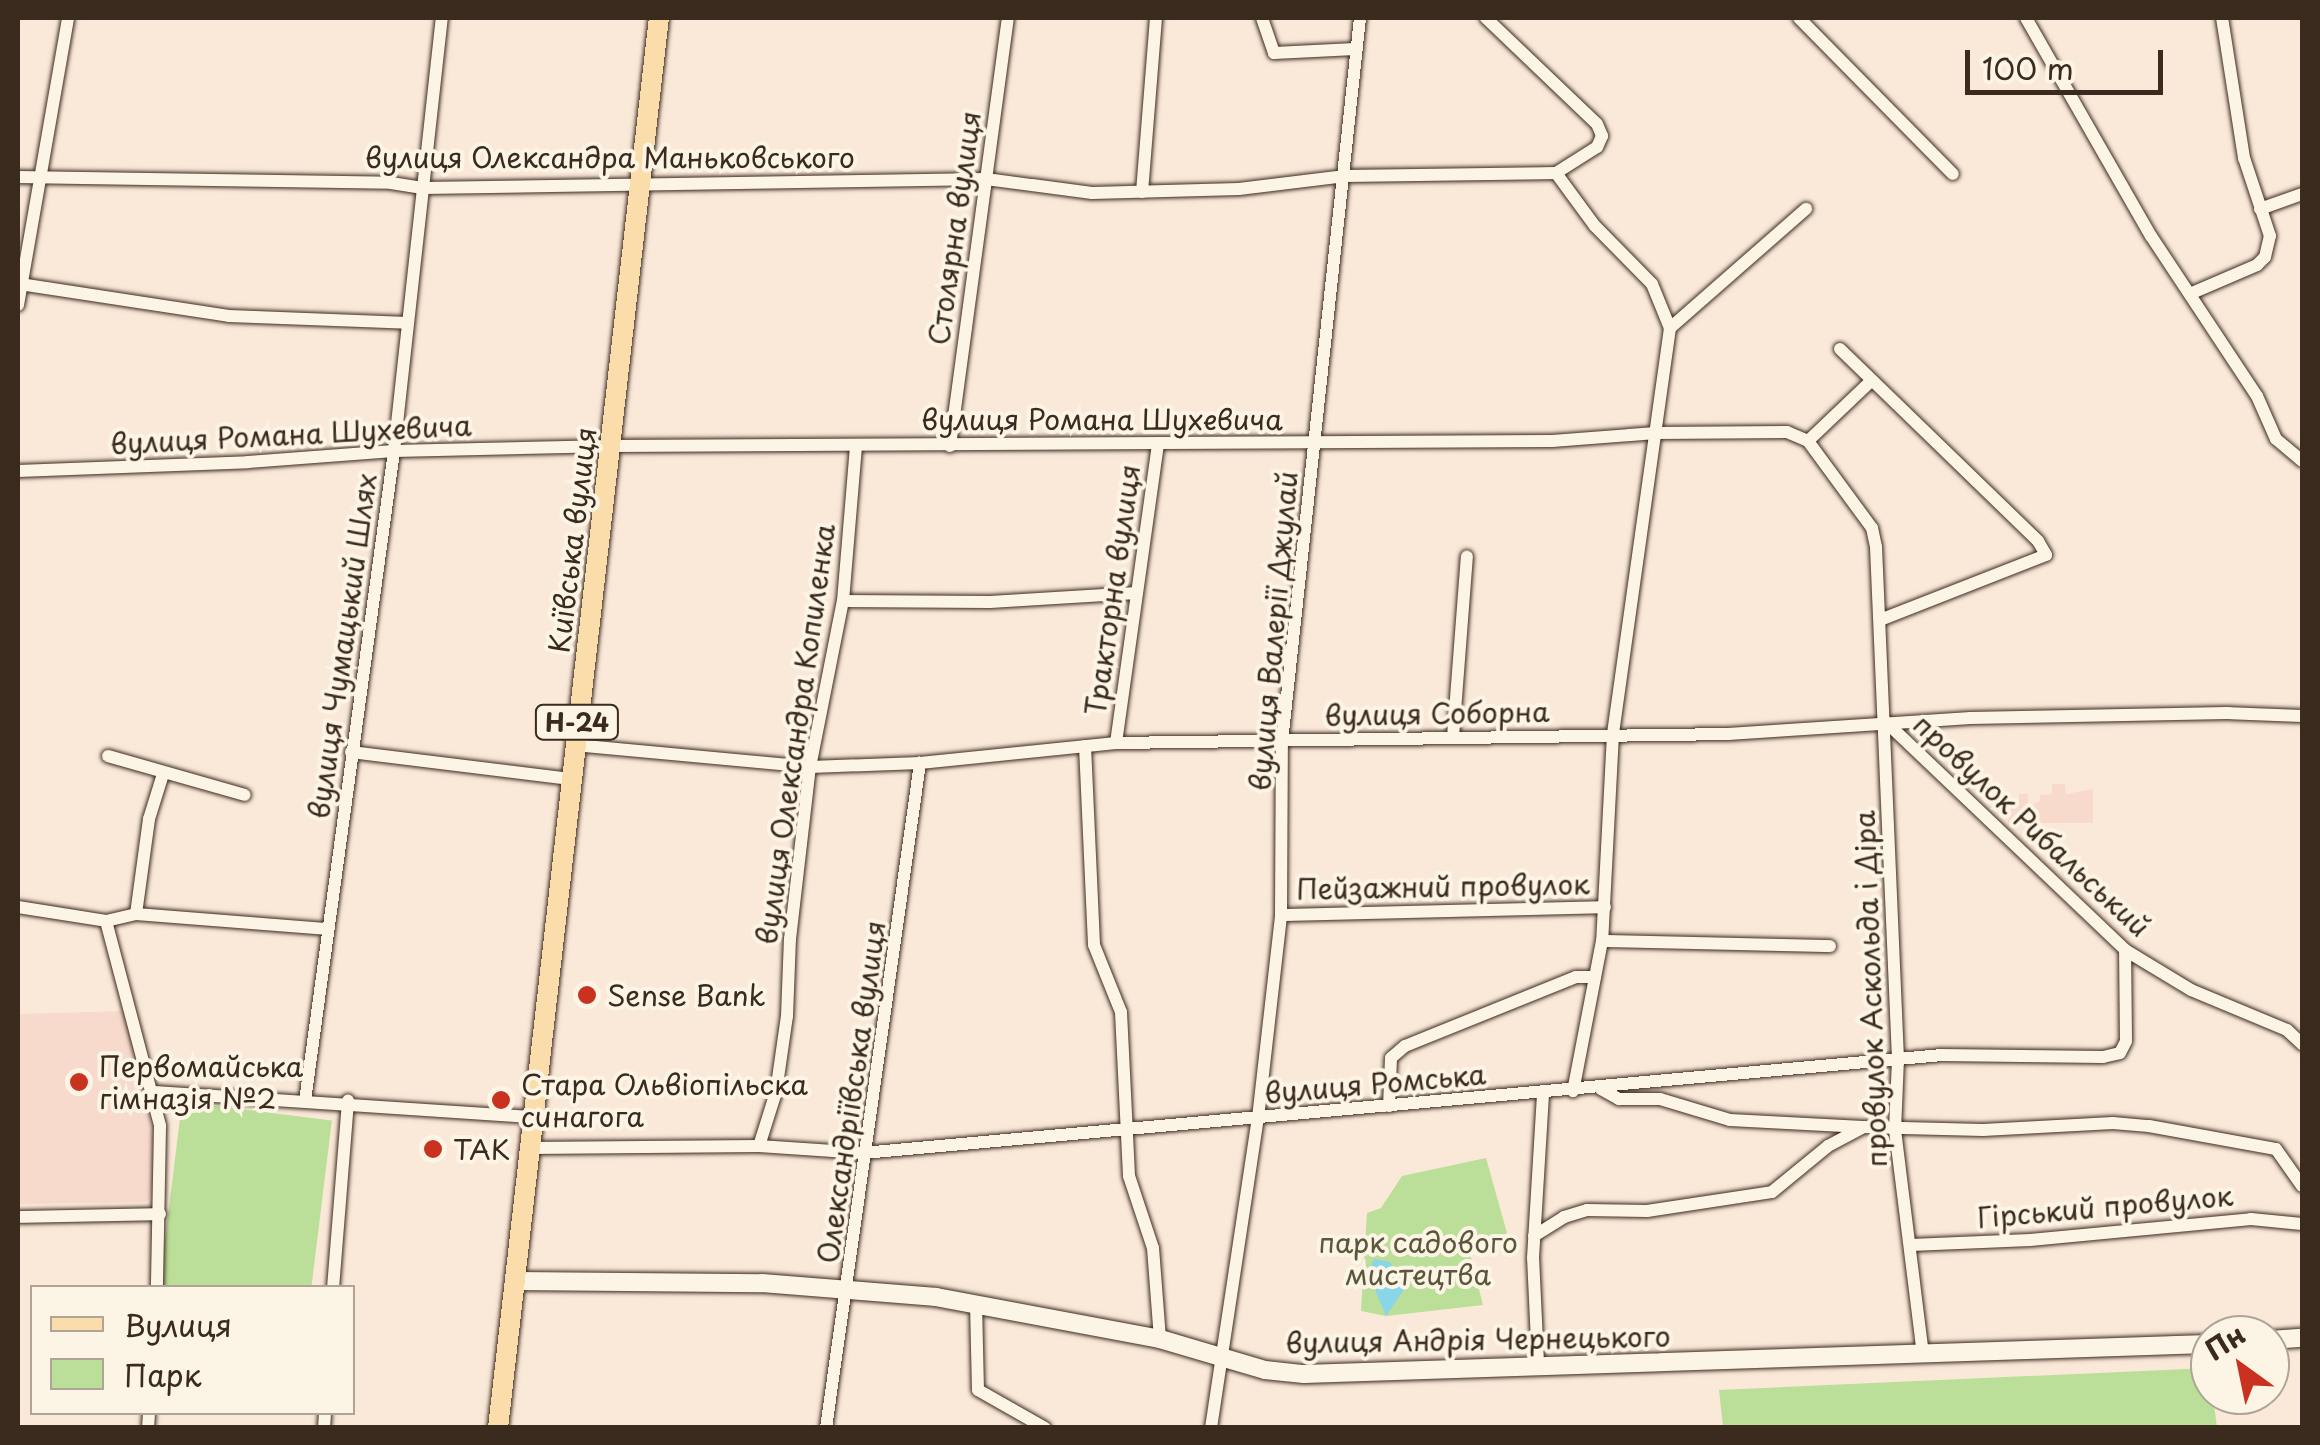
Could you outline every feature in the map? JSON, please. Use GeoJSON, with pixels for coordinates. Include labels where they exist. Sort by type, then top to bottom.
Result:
{"type":"FeatureCollection","features":[{"type":"Feature","properties":{"kind":"main road","name":"Київська вулиця"},"geometry":{"type":"LineString","coordinates":[[498,1428],[659,18]]}},
{"type":"Feature","properties":{"kind":"street"},"geometry":{"type":"LineString","coordinates":[[18,305],[68,18]]}},
{"type":"Feature","properties":{"kind":"street","name":"вулиця Чумацький Шлях"},"geometry":{"type":"LineString","coordinates":[[305,1101],[394,451],[442,18]]}},
{"type":"Feature","properties":{"kind":"street","name":"Столярна вулиця"},"geometry":{"type":"LineString","coordinates":[[950,446],[1008,18]]}},
{"type":"Feature","properties":{"kind":"street"},"geometry":{"type":"LineString","coordinates":[[1142,192],[1156,18]]}},
{"type":"Feature","properties":{"kind":"street"},"geometry":{"type":"LineString","coordinates":[[1262,18],[1274,54],[1356,49]]}},
{"type":"Feature","properties":{"kind":"street","name":"вулиця Валерії Джулай"},"geometry":{"type":"LineString","coordinates":[[1212,1428],[1258,1118],[1282,915],[1282,742],[1346,176],[1360,18]]}},
{"type":"Feature","properties":{"kind":"street"},"geometry":{"type":"LineString","coordinates":[[1486,18],[1597,124],[1602,136],[1596,148],[1556,173],[1595,226],[1652,284],[1670,328],[1613,734],[1602,941],[1573,1091]]}},
{"type":"Feature","properties":{"kind":"street"},"geometry":{"type":"LineString","coordinates":[[1799,18],[1953,174]]}},
{"type":"Feature","properties":{"kind":"street"},"geometry":{"type":"LineString","coordinates":[[2045,18],[2028,22],[2151,236],[2257,396],[2276,439],[2302,461]]}},
{"type":"Feature","properties":{"kind":"street"},"geometry":{"type":"LineString","coordinates":[[2192,293],[2243,274],[2265,257],[2270,236],[2244,158],[2222,18]]}},
{"type":"Feature","properties":{"kind":"street","name":"вулиця Олександра Маньковського"},"geometry":{"type":"LineString","coordinates":[[18,177],[392,183],[424,188],[986,179],[1092,193],[1239,189],[1346,176],[1556,173]]}},
{"type":"Feature","properties":{"kind":"street"},"geometry":{"type":"LineString","coordinates":[[2260,208],[2302,194]]}},
{"type":"Feature","properties":{"kind":"street"},"geometry":{"type":"LineString","coordinates":[[1670,328],[1806,209]]}},
{"type":"Feature","properties":{"kind":"street"},"geometry":{"type":"LineString","coordinates":[[20,284],[230,316],[408,323]]}},
{"type":"Feature","properties":{"kind":"street"},"geometry":{"type":"LineString","coordinates":[[1840,349],[2024,528],[2046,555],[1880,620],[1872,528],[1808,441],[1871,381]]}},
{"type":"Feature","properties":{"kind":"street","name":"вулиця Романа Шухевича"},"geometry":{"type":"LineString","coordinates":[[18,470],[248,462],[394,451],[612,446],[1552,441],[1656,434],[1787,432],[1808,441]]}},
{"type":"Feature","properties":{"kind":"street","name":"Тракторна вулиця"},"geometry":{"type":"LineString","coordinates":[[1116,743],[1158,444]]}},
{"type":"Feature","properties":{"kind":"street","name":"вулиця Олександра Копиленка"},"geometry":{"type":"LineString","coordinates":[[759,1146],[776,1092],[787,1016],[790,939],[810,767],[843,601],[856,446]]}},
{"type":"Feature","properties":{"kind":"street"},"geometry":{"type":"LineString","coordinates":[[1453,737],[1468,556]]}},
{"type":"Feature","properties":{"kind":"street"},"geometry":{"type":"LineString","coordinates":[[843,601],[990,602],[1136,593]]}},
{"type":"Feature","properties":{"kind":"street","name":"провулок Аскольда і Діра"},"geometry":{"type":"LineString","coordinates":[[1880,620],[1898,1059],[1895,1130],[1923,1355]]}},
{"type":"Feature","properties":{"kind":"street","name":"вулиця Соборна"},"geometry":{"type":"LineString","coordinates":[[574,745],[810,767],[920,763],[1116,743],[1728,734],[1887,723],[2227,713],[2302,716]]}},
{"type":"Feature","properties":{"kind":"street","name":"провулок Рибальський"},"geometry":{"type":"LineString","coordinates":[[1887,723],[2125,950],[2191,990],[2287,1030],[2302,1044]]}},
{"type":"Feature","properties":{"kind":"street","name":"Тракторна вулиця"},"geometry":{"type":"LineString","coordinates":[[1084,746],[1094,946],[1121,1012],[1129,1176],[1153,1248],[1160,1340]]}},
{"type":"Feature","properties":{"kind":"street"},"geometry":{"type":"LineString","coordinates":[[352,752],[570,779]]}},
{"type":"Feature","properties":{"kind":"street"},"geometry":{"type":"LineString","coordinates":[[108,756],[245,795]]}},
{"type":"Feature","properties":{"kind":"street","name":"Олександріївська вулиця"},"geometry":{"type":"LineString","coordinates":[[826,1428],[849,1290],[863,1153],[895,965],[920,763]]}},
{"type":"Feature","properties":{"kind":"street"},"geometry":{"type":"LineString","coordinates":[[136,914],[149,819],[163,774]]}},
{"type":"Feature","properties":{"kind":"street"},"geometry":{"type":"LineString","coordinates":[[18,907],[106,920],[136,914],[328,929]]}},
{"type":"Feature","properties":{"kind":"street","name":"Пейзажний провулок"},"geometry":{"type":"LineString","coordinates":[[1282,915],[1605,908]]}},
{"type":"Feature","properties":{"kind":"street"},"geometry":{"type":"LineString","coordinates":[[106,920],[160,1126],[157,1285]]}},
{"type":"Feature","properties":{"kind":"street"},"geometry":{"type":"LineString","coordinates":[[1602,941],[1830,946]]}},
{"type":"Feature","properties":{"kind":"street","name":"вулиця Ромська"},"geometry":{"type":"LineString","coordinates":[[530,1148],[759,1146],[863,1153],[1898,1059],[2103,1057],[2120,1052],[2126,1041],[2125,950]]}},
{"type":"Feature","properties":{"kind":"street"},"geometry":{"type":"LineString","coordinates":[[1390,1106],[1391,1058],[1405,1046],[1576,977],[1595,977]]}},
{"type":"Feature","properties":{"kind":"street"},"geometry":{"type":"LineString","coordinates":[[1596,1086],[1619,1099],[1660,1099],[1730,1120],[1895,1130],[2149,1126],[2276,1149],[2302,1186]]}},
{"type":"Feature","properties":{"kind":"street"},"geometry":{"type":"LineString","coordinates":[[153,1092],[532,1117]]}},
{"type":"Feature","properties":{"kind":"street"},"geometry":{"type":"LineString","coordinates":[[1538,1364],[1534,1236],[1543,1093]]}},
{"type":"Feature","properties":{"kind":"street"},"geometry":{"type":"LineString","coordinates":[[333,1285],[348,1102]]}},
{"type":"Feature","properties":{"kind":"street"},"geometry":{"type":"LineString","coordinates":[[1534,1236],[1564,1217],[1588,1210],[1647,1211],[1772,1192],[1828,1146],[1862,1127]]}},
{"type":"Feature","properties":{"kind":"street"},"geometry":{"type":"LineString","coordinates":[[18,1217],[160,1214]]}},
{"type":"Feature","properties":{"kind":"street","name":"Гірський провулок"},"geometry":{"type":"LineString","coordinates":[[1911,1245],[2030,1240],[2235,1220],[2302,1224]]}},
{"type":"Feature","properties":{"kind":"street","name":"вулиця Андрія Чернецького"},"geometry":{"type":"LineString","coordinates":[[516,1280],[762,1283],[976,1303],[1160,1340],[1265,1370],[1347,1375],[1538,1364],[2190,1345]]}},
{"type":"Feature","properties":{"kind":"street"},"geometry":{"type":"LineString","coordinates":[[976,1303],[978,1390],[1044,1428]]}},
{"type":"Feature","properties":{"kind":"shaded area"},"geometry":{"type":"Polygon","coordinates":[[[2052,784],[2065,784],[2066,794],[2093,789],[2093,823],[2008,823],[2007,807],[2019,806],[2019,794],[2028,794],[2028,804],[2033,804],[2040,801],[2040,795],[2052,794],[2052,784]]]}},
{"type":"Feature","properties":{"kind":"shaded area","name":"Первомайська гімназія №2"},"geometry":{"type":"Polygon","coordinates":[[[126,1011],[156,1150],[150,1198],[145,1202],[18,1204],[18,1014],[126,1011]]]}},
{"type":"Feature","properties":{"kind":"green space"},"geometry":{"type":"Polygon","coordinates":[[[182,1102],[332,1120],[312,1285],[160,1285],[182,1102]]]}},
{"type":"Feature","properties":{"kind":"green space","name":"парк садового мистецтва"},"geometry":{"type":"Polygon","coordinates":[[[1486,1158],[1507,1233],[1469,1250],[1483,1305],[1386,1316],[1361,1311],[1367,1213],[1381,1208],[1402,1176],[1486,1158]]]}},
{"type":"Feature","properties":{"kind":"green space"},"geometry":{"type":"Polygon","coordinates":[[[2190,1369],[2190,1415],[2215,1415],[2217,1427],[1723,1427],[1719,1390],[2190,1369]]]}},
{"type":"Feature","properties":{"kind":"water"},"geometry":{"type":"Polygon","coordinates":[[[1374,1259],[1390,1262],[1405,1288],[1386,1316],[1368,1273],[1374,1259]]]}},
{"type":"Feature","properties":{"kind":"place","name":"Sense Bank"},"geometry":{"type":"Point","coordinates":[587,995]}},
{"type":"Feature","properties":{"kind":"place","name":"Первомайська гімназія №2"},"geometry":{"type":"Point","coordinates":[79,1082]}},
{"type":"Feature","properties":{"kind":"place","name":"Стара Ольвіопільска синагога"},"geometry":{"type":"Point","coordinates":[501,1100]}},
{"type":"Feature","properties":{"kind":"place","name":"ТАК"},"geometry":{"type":"Point","coordinates":[433,1149]}}]}
